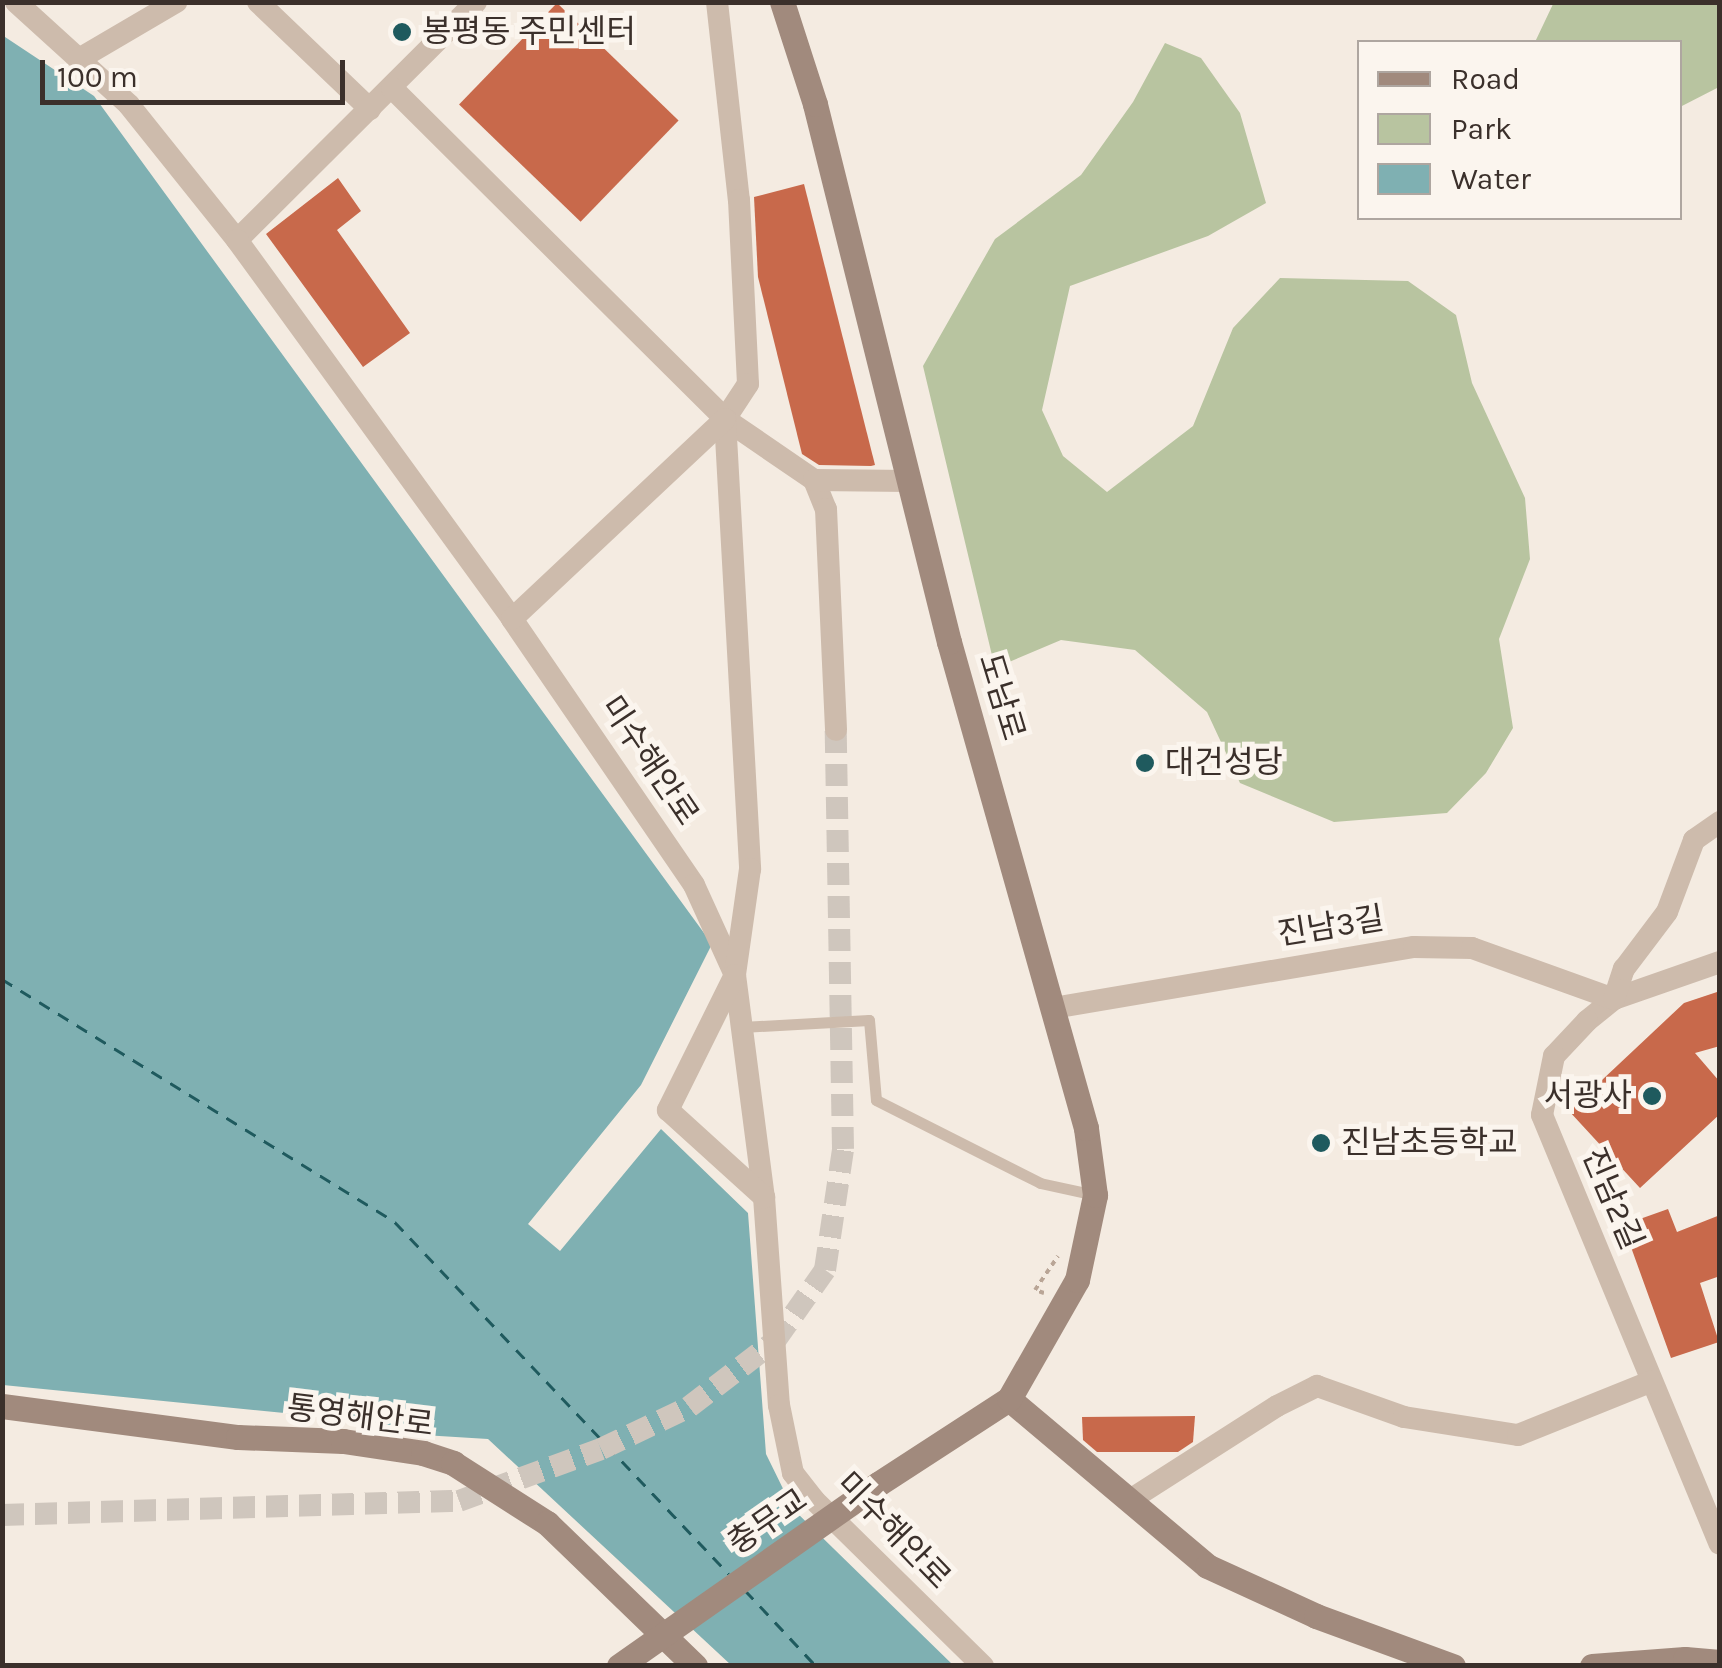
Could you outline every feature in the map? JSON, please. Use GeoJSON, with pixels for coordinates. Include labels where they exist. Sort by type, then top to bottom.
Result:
{"type":"FeatureCollection","features":[{"type":"Feature","properties":{"kind":"main road","name":"도남로"},"geometry":{"type":"LineString","coordinates":[[782,2],[814,104],[909,481],[1086,1128],[1095,1195],[1076,1280],[1009,1400]]}},
{"type":"Feature","properties":{"kind":"main road","name":"충무교"},"geometry":{"type":"LineString","coordinates":[[619,1666],[878,1484],[1009,1400]]}},
{"type":"Feature","properties":{"kind":"main road"},"geometry":{"type":"LineString","coordinates":[[1009,1400],[1207,1566],[1316,1616],[1453,1666]]}},
{"type":"Feature","properties":{"kind":"main road","name":"통영해안로"},"geometry":{"type":"LineString","coordinates":[[2,1406],[238,1436],[343,1441],[423,1453],[452,1463],[547,1522],[694,1666]]}},
{"type":"Feature","properties":{"kind":"main road"},"geometry":{"type":"LineString","coordinates":[[1592,1666],[1684,1659],[1720,1662]]}},
{"type":"Feature","properties":{"kind":"street"},"geometry":{"type":"LineString","coordinates":[[79,59],[176,2]]}},
{"type":"Feature","properties":{"kind":"street"},"geometry":{"type":"LineString","coordinates":[[258,2],[370,109]]}},
{"type":"Feature","properties":{"kind":"street"},"geometry":{"type":"LineString","coordinates":[[237,240],[476,2]]}},
{"type":"Feature","properties":{"kind":"street"},"geometry":{"type":"LineString","coordinates":[[512,619],[725,419],[748,384],[738,200],[717,2]]}},
{"type":"Feature","properties":{"kind":"street","name":"미수해안로"},"geometry":{"type":"LineString","coordinates":[[16,3],[129,105],[237,240],[512,619],[694,885],[735,975],[764,1197],[779,1405],[794,1472],[814,1500],[983,1666]]}},
{"type":"Feature","properties":{"kind":"street"},"geometry":{"type":"LineString","coordinates":[[392,88],[725,419],[814,480],[826,509],[836,730]]}},
{"type":"Feature","properties":{"kind":"street"},"geometry":{"type":"LineString","coordinates":[[725,419],[750,869],[735,975],[668,1110],[764,1197]]}},
{"type":"Feature","properties":{"kind":"street"},"geometry":{"type":"LineString","coordinates":[[814,480],[909,481]]}},
{"type":"Feature","properties":{"kind":"street"},"geometry":{"type":"LineString","coordinates":[[1614,999],[1624,968],[1667,912],[1694,840],[1720,822]]}},
{"type":"Feature","properties":{"kind":"street","name":"진남3길"},"geometry":{"type":"LineString","coordinates":[[1053,1008],[1414,947],[1472,948],[1614,999]]}},
{"type":"Feature","properties":{"kind":"street","name":"진남2길"},"geometry":{"type":"LineString","coordinates":[[1720,962],[1614,999],[1554,1056],[1545,1082],[1542,1115],[1720,1544]]}},
{"type":"Feature","properties":{"kind":"street"},"geometry":{"type":"LineString","coordinates":[[1130,1500],[1277,1406],[1317,1386],[1404,1418],[1518,1435],[1652,1381]]}},
{"type":"Feature","properties":{"kind":"lane"},"geometry":{"type":"LineString","coordinates":[[742,1027],[869,1020],[876,1100],[1040,1184],[1095,1195]]}},
{"type":"Feature","properties":{"kind":"green space"},"geometry":{"type":"Polygon","coordinates":[[[1554,2],[1719,3],[1719,87],[1682,106],[1682,40],[1536,40],[1554,2]]]}},
{"type":"Feature","properties":{"kind":"green space"},"geometry":{"type":"Polygon","coordinates":[[[1165,43],[1201,58],[1240,113],[1266,203],[1208,236],[1070,286],[1042,410],[1063,456],[1107,492],[1193,426],[1233,328],[1280,278],[1408,281],[1456,315],[1472,383],[1525,498],[1530,559],[1499,639],[1513,728],[1486,773],[1447,813],[1334,822],[1240,783],[1207,712],[1135,650],[1061,640],[995,668],[923,366],[995,239],[1081,175],[1133,102],[1165,43]]]}},
{"type":"Feature","properties":{"kind":"water"},"geometry":{"type":"Polygon","coordinates":[[[2,35],[94,96],[712,944],[641,1085],[528,1224],[560,1251],[661,1129],[748,1213],[766,1454],[793,1509],[953,1665],[731,1665],[488,1439],[423,1435],[355,1420],[3,1385],[2,35]]]}},
{"type":"Feature","properties":{"kind":"building"},"geometry":{"type":"Polygon","coordinates":[[[557,3],[679,120],[581,222],[459,104],[557,3]]]}},
{"type":"Feature","properties":{"kind":"building"},"geometry":{"type":"Polygon","coordinates":[[[338,178],[361,211],[337,230],[410,333],[363,367],[266,234],[338,178]]]}},
{"type":"Feature","properties":{"kind":"building"},"geometry":{"type":"Polygon","coordinates":[[[804,184],[875,465],[871,466],[819,465],[802,454],[758,277],[754,197],[804,184]]]}},
{"type":"Feature","properties":{"kind":"building","name":"서광사"},"geometry":{"type":"Polygon","coordinates":[[[1720,991],[1720,1046],[1695,1053],[1720,1082],[1720,1114],[1640,1188],[1569,1111],[1684,1003],[1720,991]]]}},
{"type":"Feature","properties":{"kind":"building"},"geometry":{"type":"Polygon","coordinates":[[[1668,1209],[1677,1232],[1720,1215],[1720,1276],[1700,1283],[1719,1342],[1671,1358],[1623,1225],[1668,1209]]]}},
{"type":"Feature","properties":{"kind":"building"},"geometry":{"type":"Polygon","coordinates":[[[1195,1416],[1193,1442],[1178,1452],[1097,1452],[1083,1440],[1082,1417],[1195,1416]]]}},
{"type":"Feature","properties":{"kind":"ferry route"},"geometry":{"type":"LineString","coordinates":[[2,979],[395,1222],[729,1574]]}},
{"type":"Feature","properties":{"kind":"ferry route"},"geometry":{"type":"LineString","coordinates":[[745,1590],[816,1666]]}},
{"type":"Feature","properties":{"kind":"tunnel"},"geometry":{"type":"LineString","coordinates":[[2,1515],[459,1501],[601,1449],[689,1407],[775,1341],[825,1270],[843,1149],[836,730]]}},
{"type":"Feature","properties":{"kind":"place","name":"봉평동 주민센터"},"geometry":{"type":"Point","coordinates":[402,32]}},
{"type":"Feature","properties":{"kind":"place","name":"대건성당"},"geometry":{"type":"Point","coordinates":[1145,763]}},
{"type":"Feature","properties":{"kind":"place","name":"서광사"},"geometry":{"type":"Point","coordinates":[1652,1096]}},
{"type":"Feature","properties":{"kind":"place","name":"진남초등학교"},"geometry":{"type":"Point","coordinates":[1321,1143]}}]}
